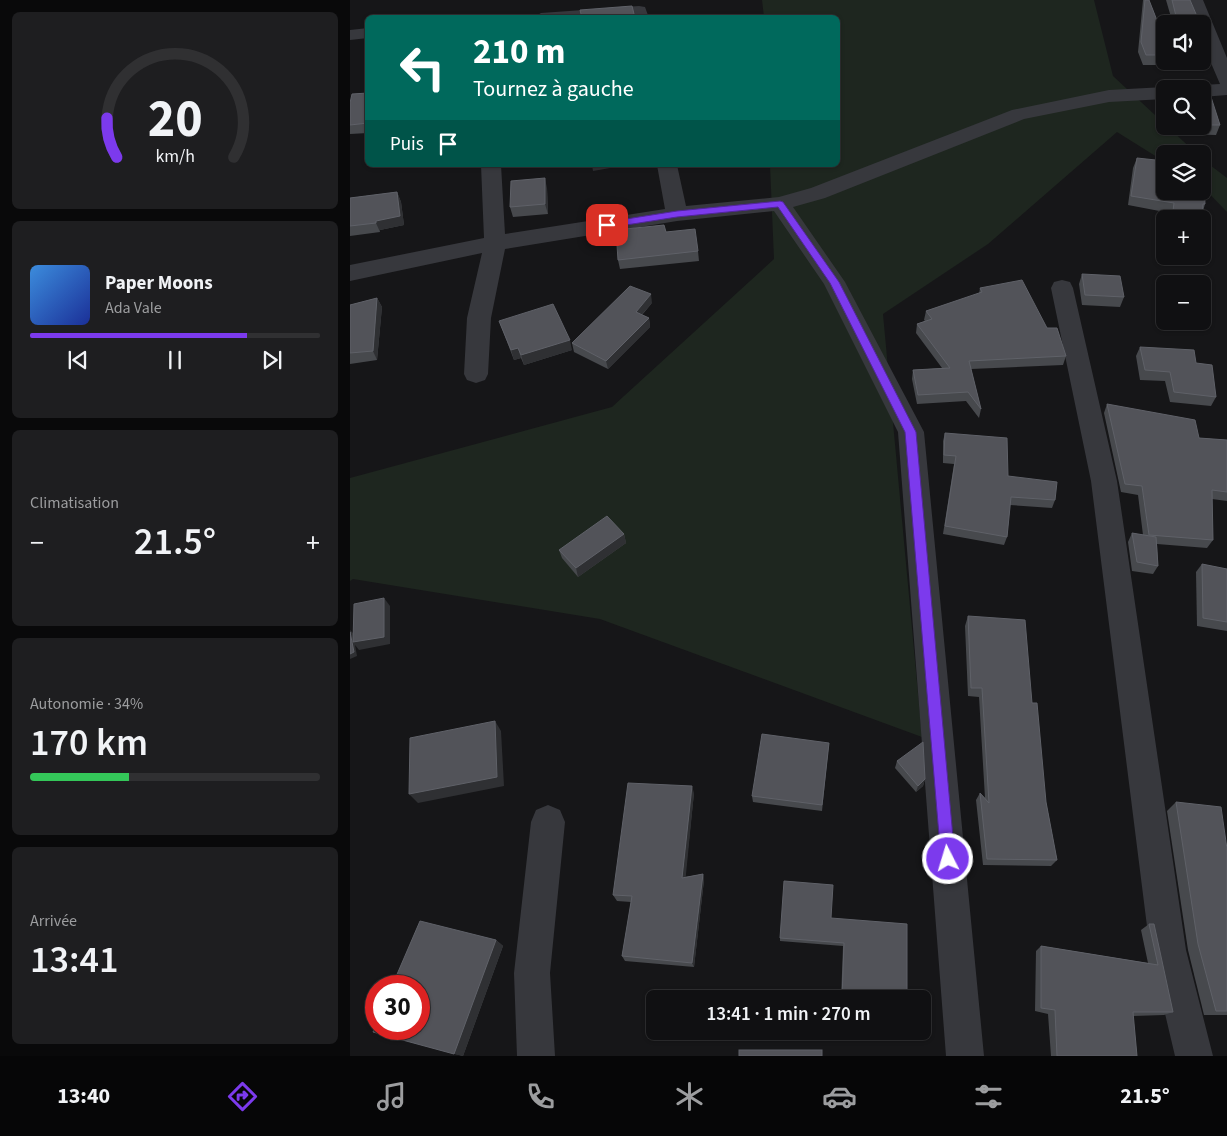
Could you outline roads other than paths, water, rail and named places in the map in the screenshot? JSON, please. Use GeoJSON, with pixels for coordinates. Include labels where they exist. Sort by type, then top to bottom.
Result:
{"type":"FeatureCollection","features":[{"type":"Feature","properties":{"kind":"street"},"geometry":{"type":"LineString","coordinates":[[1194,0],[1227,80]]}},
{"type":"Feature","properties":{"kind":"street"},"geometry":{"type":"LineString","coordinates":[[583,15],[639,11],[640,15]]}},
{"type":"Feature","properties":{"kind":"street"},"geometry":{"type":"LineString","coordinates":[[350,35],[365,33]]}},
{"type":"Feature","properties":{"kind":"street"},"geometry":{"type":"LineString","coordinates":[[1211,91],[1227,90]]}},
{"type":"Feature","properties":{"kind":"street"},"geometry":{"type":"LineString","coordinates":[[350,273],[495,243],[677,214],[780,204],[818,193],[1019,114],[1109,96],[1156,93]]}},
{"type":"Feature","properties":{"kind":"street"},"geometry":{"type":"LineString","coordinates":[[476,374],[479,318],[495,243],[491,167]]}},
{"type":"Feature","properties":{"kind":"street"},"geometry":{"type":"LineString","coordinates":[[667,167],[677,214]]}},
{"type":"Feature","properties":{"kind":"street"},"geometry":{"type":"LineString","coordinates":[[780,204],[834,282],[911,432],[965,1056]]}},
{"type":"Feature","properties":{"kind":"street"},"geometry":{"type":"LineString","coordinates":[[1062,288],[1104,481],[1168,950],[1194,1056]]}},
{"type":"Feature","properties":{"kind":"street"},"geometry":{"type":"LineString","coordinates":[[536,1056],[532,974],[548,822]]}}]}
